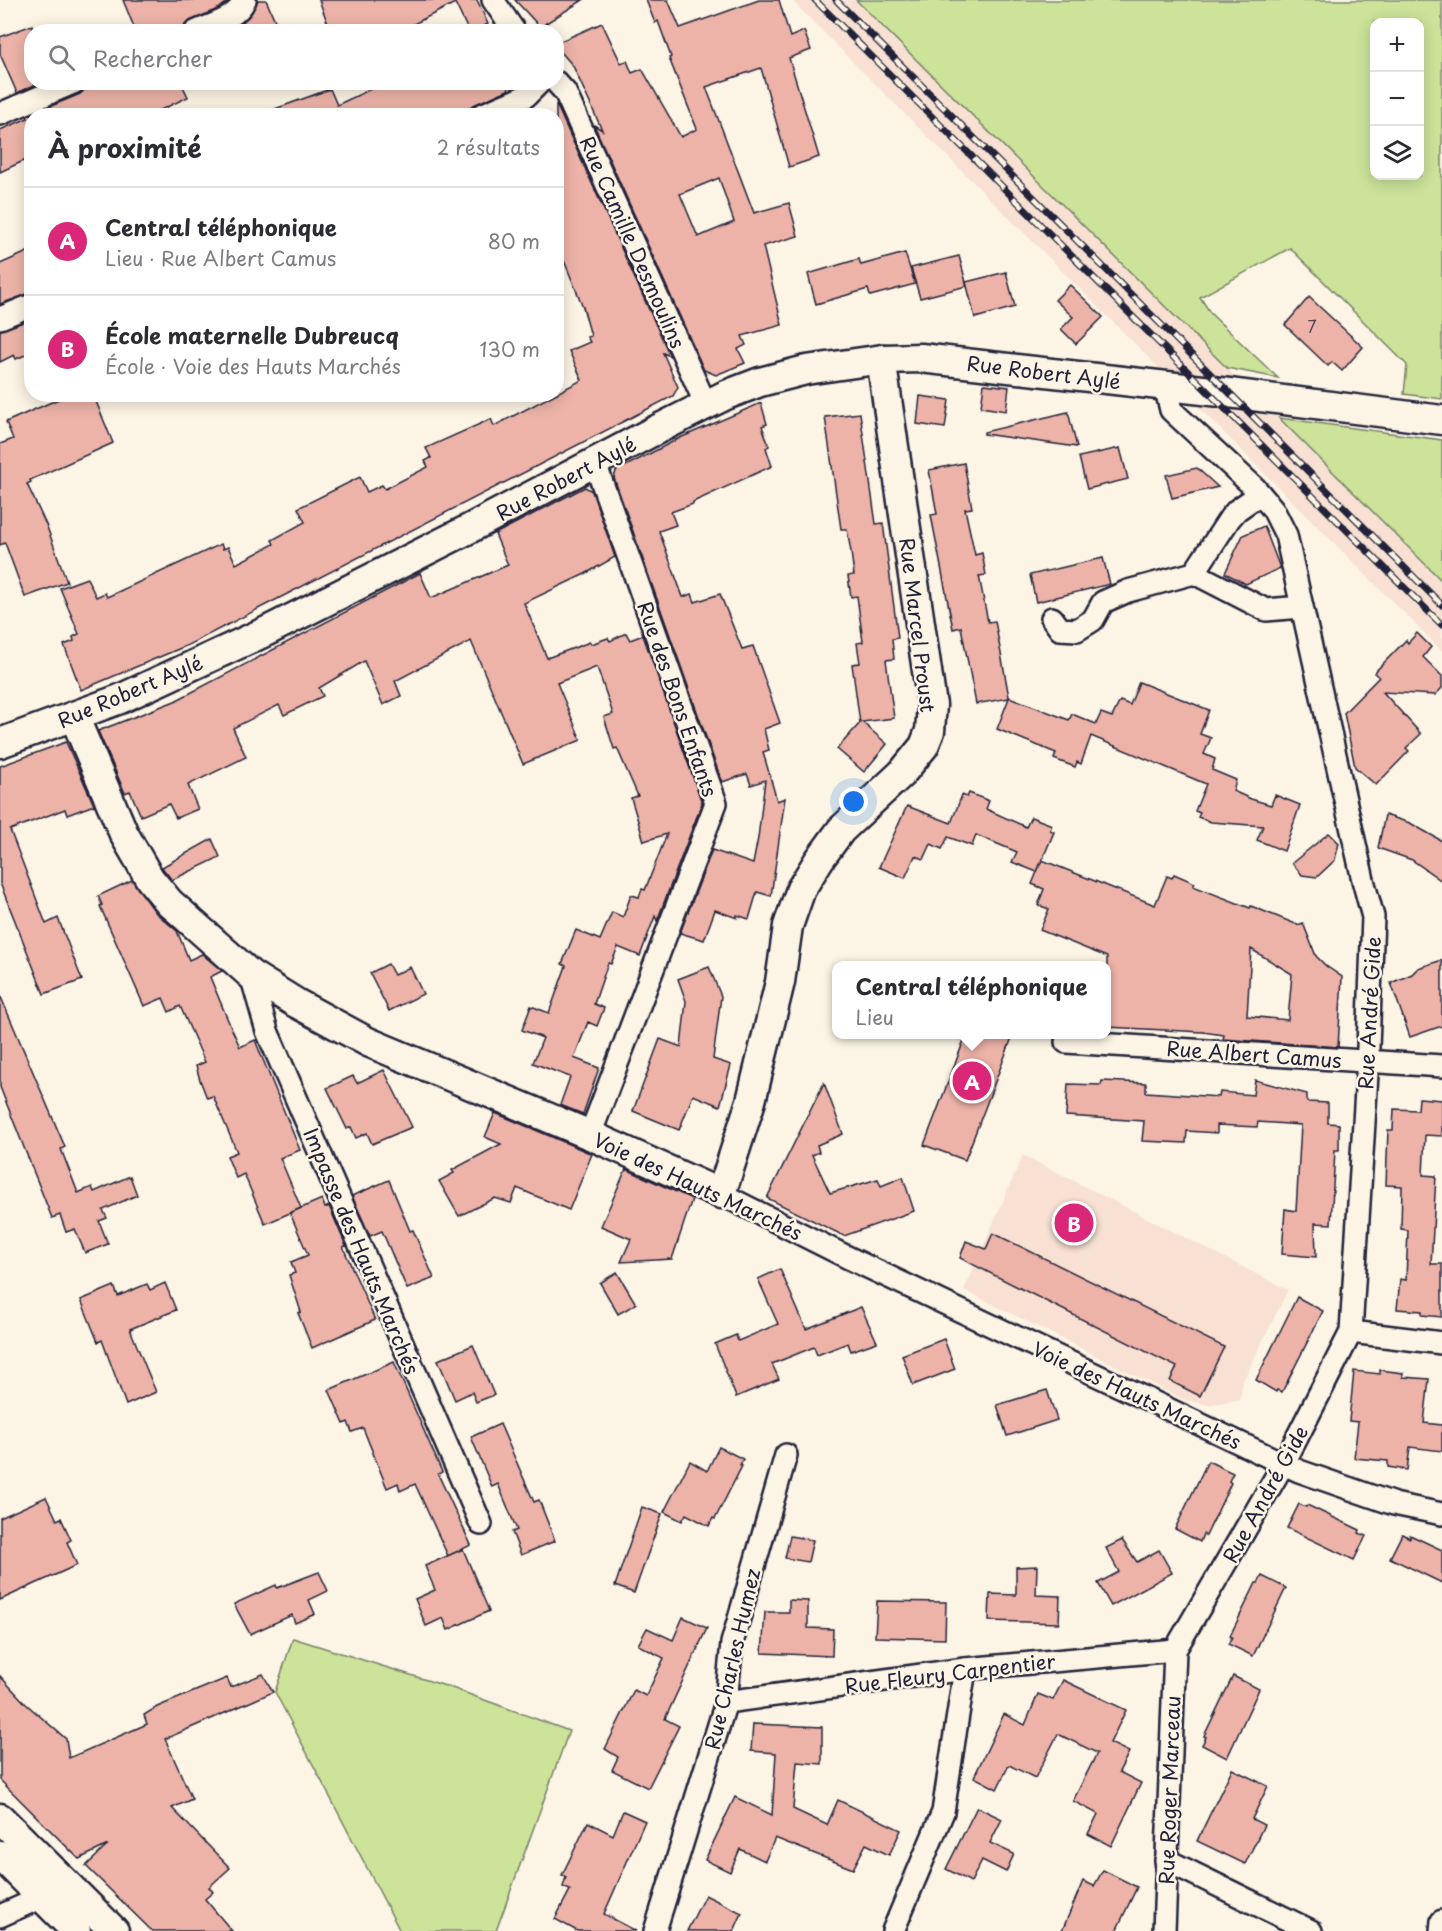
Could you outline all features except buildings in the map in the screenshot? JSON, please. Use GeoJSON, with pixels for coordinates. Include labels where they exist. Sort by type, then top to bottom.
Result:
{"type":"FeatureCollection","features":[{"type":"Feature","properties":{"kind":"street"},"geometry":{"type":"LineString","coordinates":[[213,24],[231,16],[242,6],[244,0]]}},
{"type":"Feature","properties":{"kind":"street"},"geometry":{"type":"LineString","coordinates":[[493,0],[510,24]]}},
{"type":"Feature","properties":{"kind":"street"},"geometry":{"type":"LineString","coordinates":[[0,114],[56,90]]}},
{"type":"Feature","properties":{"kind":"street"},"geometry":{"type":"LineString","coordinates":[[498,108],[526,96],[532,90]]}},
{"type":"Feature","properties":{"kind":"street","name":"Rue Camille Desmoulins"},"geometry":{"type":"LineString","coordinates":[[563,90],[706,405]]}},
{"type":"Feature","properties":{"kind":"street"},"geometry":{"type":"LineString","coordinates":[[0,318],[24,308]]}},
{"type":"Feature","properties":{"kind":"street","name":"Rue Robert Aylé"},"geometry":{"type":"LineString","coordinates":[[0,743],[120,699],[267,631],[706,405],[752,385],[806,370],[883,359],[921,358],[1442,420]]}},
{"type":"Feature","properties":{"kind":"street","name":"Rue Marcel Proust"},"geometry":{"type":"LineString","coordinates":[[721,1194],[752,1101],[780,982],[788,926],[801,889],[841,830],[902,774],[924,746],[930,731],[932,705],[883,372],[883,359]]}},
{"type":"Feature","properties":{"kind":"street","name":"Rue André Gide"},"geometry":{"type":"LineString","coordinates":[[1165,386],[1171,410],[1260,494],[1273,510],[1286,535],[1373,917],[1351,1332],[1284,1463],[1175,1650]]}},
{"type":"Feature","properties":{"kind":"street","name":"Rue des Bons Enfants"},"geometry":{"type":"LineString","coordinates":[[590,1135],[717,803],[596,463]]}},
{"type":"Feature","properties":{"kind":"street"},"geometry":{"type":"LineString","coordinates":[[1052,618],[1060,629],[1077,630],[1093,620],[1103,602],[1128,591],[1194,573],[1230,518],[1237,510],[1260,494]]}},
{"type":"Feature","properties":{"kind":"street"},"geometry":{"type":"LineString","coordinates":[[1194,573],[1266,610],[1302,607]]}},
{"type":"Feature","properties":{"kind":"street","name":"Voie des Hauts Marchés"},"geometry":{"type":"LineString","coordinates":[[74,716],[124,834],[150,879],[169,902],[251,975],[296,1003],[368,1042],[590,1135],[721,1194],[859,1263],[1299,1471],[1394,1504],[1442,1514]]}},
{"type":"Feature","properties":{"kind":"street","name":"Impasse des Hauts Marchés"},"geometry":{"type":"LineString","coordinates":[[251,975],[267,1031],[481,1524]]}},
{"type":"Feature","properties":{"kind":"street","name":"Rue Albert Camus"},"geometry":{"type":"LineString","coordinates":[[1066,1042],[1442,1066]]}},
{"type":"Feature","properties":{"kind":"street"},"geometry":{"type":"LineString","coordinates":[[1351,1332],[1442,1343]]}},
{"type":"Feature","properties":{"kind":"street","name":"Rue Charles Humez"},"geometry":{"type":"LineString","coordinates":[[654,1931],[726,1702],[732,1643],[786,1455]]}},
{"type":"Feature","properties":{"kind":"street","name":"Rue Fleury Carpentier"},"geometry":{"type":"LineString","coordinates":[[726,1702],[965,1669],[1175,1650]]}},
{"type":"Feature","properties":{"kind":"street","name":"Rue Roger Marceau"},"geometry":{"type":"LineString","coordinates":[[1164,1931],[1175,1650]]}},
{"type":"Feature","properties":{"kind":"street"},"geometry":{"type":"LineString","coordinates":[[893,1931],[943,1812],[965,1669]]}},
{"type":"Feature","properties":{"kind":"street"},"geometry":{"type":"LineString","coordinates":[[0,1818],[114,1931]]}},
{"type":"Feature","properties":{"kind":"street"},"geometry":{"type":"LineString","coordinates":[[0,1854],[76,1931]]}},
{"type":"Feature","properties":{"kind":"street"},"geometry":{"type":"LineString","coordinates":[[1166,1860],[1311,1931]]}},
{"type":"Feature","properties":{"kind":"street"},"geometry":{"type":"LineString","coordinates":[[0,1916],[42,1897]]}},
{"type":"Feature","properties":{"kind":"street"},"geometry":{"type":"LineString","coordinates":[[1441,1931],[1442,1921]]}},
{"type":"Feature","properties":{"kind":"shaded area"},"geometry":{"type":"Polygon","coordinates":[[[791,0],[856,0],[1442,581],[1442,651],[791,0]]]}},
{"type":"Feature","properties":{"kind":"shaded area"},"geometry":{"type":"Polygon","coordinates":[[[1023,1155],[1288,1290],[1243,1381],[1240,1399],[1208,1405],[1184,1400],[964,1290],[1023,1155]]]}},
{"type":"Feature","properties":{"kind":"green space"},"geometry":{"type":"Polygon","coordinates":[[[856,0],[1442,0],[1442,399],[1404,394],[1407,365],[1290,248],[1200,297],[1211,314],[1278,378],[1227,368],[856,0]]]}},
{"type":"Feature","properties":{"kind":"green space"},"geometry":{"type":"Polygon","coordinates":[[[1279,418],[1442,440],[1442,581],[1279,418]]]}},
{"type":"Feature","properties":{"kind":"green space"},"geometry":{"type":"Polygon","coordinates":[[[293,1638],[452,1688],[569,1731],[496,1931],[400,1931],[275,1692],[293,1638]]]}},
{"type":"Feature","properties":{"kind":"railway"},"geometry":{"type":"LineString","coordinates":[[815,0],[1442,625]]}},
{"type":"Feature","properties":{"kind":"railway"},"geometry":{"type":"LineString","coordinates":[[836,0],[1442,605]]}},
{"type":"Feature","properties":{"kind":"place","name":"Central téléphonique"},"geometry":{"type":"Point","coordinates":[972,1081]}},
{"type":"Feature","properties":{"kind":"place","name":"École maternelle Dubreucq"},"geometry":{"type":"Point","coordinates":[1074,1223]}}]}
